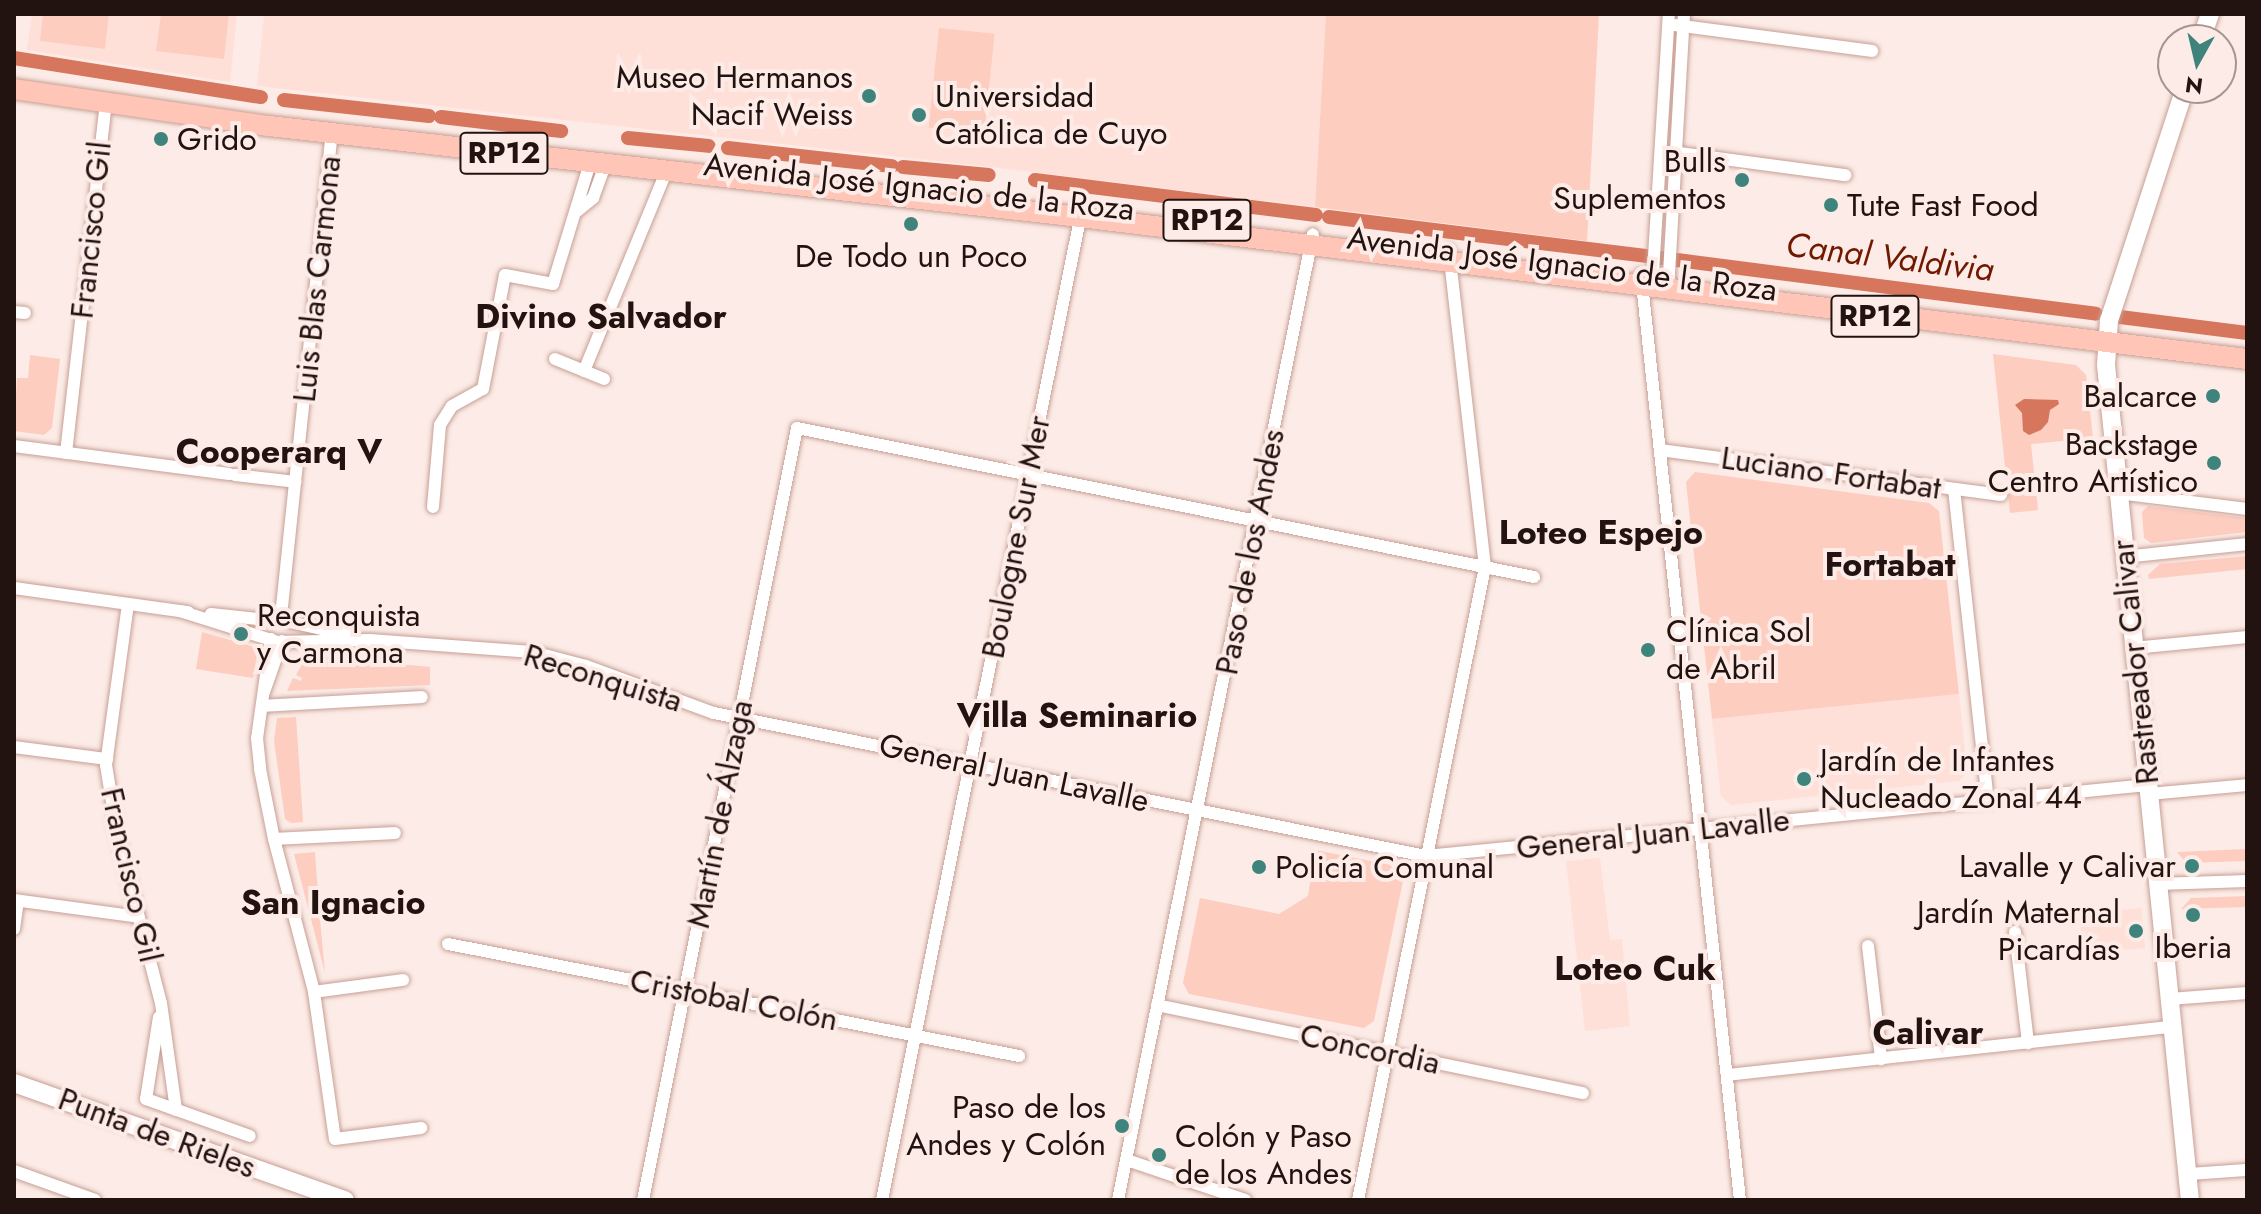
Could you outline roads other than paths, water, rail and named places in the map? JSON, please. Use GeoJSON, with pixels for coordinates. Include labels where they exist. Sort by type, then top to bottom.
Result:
{"type":"FeatureCollection","features":[{"type":"Feature","properties":{"kind":"main road","name":"Avenida José Ignacio de la Roza"},"geometry":{"type":"LineString","coordinates":[[14,75],[271,113],[1450,257],[1658,272],[2066,326],[2084,329],[2107,342],[2247,359]]}},
{"type":"Feature","properties":{"kind":"main road","name":"Avenida José Ignacio de la Roza"},"geometry":{"type":"LineString","coordinates":[[14,89],[332,133],[666,172],[1082,210]]}},
{"type":"Feature","properties":{"kind":"main road","name":"Rastreador Calivar"},"geometry":{"type":"LineString","coordinates":[[2180,104],[2109,320],[2106,365],[2190,1200]]}},
{"type":"Feature","properties":{"kind":"main road","name":"Punta de Rieles"},"geometry":{"type":"LineString","coordinates":[[14,1083],[345,1200]]}},
{"type":"Feature","properties":{"kind":"street"},"geometry":{"type":"LineString","coordinates":[[1740,1200],[1660,450],[1658,272],[1668,19],[1872,51]]}},
{"type":"Feature","properties":{"kind":"street"},"geometry":{"type":"LineString","coordinates":[[1658,272],[1676,152],[1684,20]]}},
{"type":"Feature","properties":{"kind":"street","name":"Francisco Gil"},"geometry":{"type":"LineString","coordinates":[[66,453],[106,102]]}},
{"type":"Feature","properties":{"kind":"street","name":"Luis Blas Carmona"},"geometry":{"type":"LineString","coordinates":[[281,619],[332,133]]}},
{"type":"Feature","properties":{"kind":"street"},"geometry":{"type":"LineString","coordinates":[[1661,150],[1845,175]]}},
{"type":"Feature","properties":{"kind":"street"},"geometry":{"type":"LineString","coordinates":[[433,507],[440,425],[452,406],[483,389],[505,275],[553,284],[577,211],[598,164]]}},
{"type":"Feature","properties":{"kind":"street"},"geometry":{"type":"LineString","coordinates":[[584,371],[666,172]]}},
{"type":"Feature","properties":{"kind":"street","name":"Boulogne Sur Mer"},"geometry":{"type":"LineString","coordinates":[[882,1200],[1082,210]]}},
{"type":"Feature","properties":{"kind":"street","name":"Paso de los Andes"},"geometry":{"type":"LineString","coordinates":[[1118,1200],[1312,240]]}},
{"type":"Feature","properties":{"kind":"street"},"geometry":{"type":"LineString","coordinates":[[1358,1200],[1485,567],[1450,257]]}},
{"type":"Feature","properties":{"kind":"street"},"geometry":{"type":"LineString","coordinates":[[555,359],[604,379]]}},
{"type":"Feature","properties":{"kind":"street","name":"Martín de Álzaga"},"geometry":{"type":"LineString","coordinates":[[643,1200],[797,428],[1028,475]]}},
{"type":"Feature","properties":{"kind":"street"},"geometry":{"type":"LineString","coordinates":[[14,446],[296,482]]}},
{"type":"Feature","properties":{"kind":"street","name":"Luciano Fortabat"},"geometry":{"type":"LineString","coordinates":[[1660,450],[2001,495]]}},
{"type":"Feature","properties":{"kind":"street"},"geometry":{"type":"LineString","coordinates":[[1028,475],[1534,577]]}},
{"type":"Feature","properties":{"kind":"street"},"geometry":{"type":"LineString","coordinates":[[1954,489],[1988,801]]}},
{"type":"Feature","properties":{"kind":"street"},"geometry":{"type":"LineString","coordinates":[[2118,493],[2247,509]]}},
{"type":"Feature","properties":{"kind":"street"},"geometry":{"type":"LineString","coordinates":[[2124,557],[2247,544]]}},
{"type":"Feature","properties":{"kind":"street","name":"Reconquista"},"geometry":{"type":"LineString","coordinates":[[14,588],[180,611],[281,619],[370,640]]}},
{"type":"Feature","properties":{"kind":"street","name":"Francisco Gil"},"geometry":{"type":"LineString","coordinates":[[128,604],[107,759],[117,833],[161,1003],[176,1110],[146,1099],[161,1003]]}},
{"type":"Feature","properties":{"kind":"street","name":"Reconquista"},"geometry":{"type":"LineString","coordinates":[[180,611],[277,639],[370,640],[533,652],[739,718]]}},
{"type":"Feature","properties":{"kind":"street"},"geometry":{"type":"LineString","coordinates":[[277,639],[266,630],[281,619],[291,631],[277,639],[264,692],[258,754],[274,839],[314,992],[335,1139],[421,1128]]}},
{"type":"Feature","properties":{"kind":"street"},"geometry":{"type":"LineString","coordinates":[[2133,648],[2247,637]]}},
{"type":"Feature","properties":{"kind":"street"},"geometry":{"type":"LineString","coordinates":[[262,706],[422,697]]}},
{"type":"Feature","properties":{"kind":"street","name":"General Juan Lavalle"},"geometry":{"type":"LineString","coordinates":[[739,718],[1426,856],[1988,801],[2247,785]]}},
{"type":"Feature","properties":{"kind":"street"},"geometry":{"type":"LineString","coordinates":[[14,747],[107,759]]}},
{"type":"Feature","properties":{"kind":"street"},"geometry":{"type":"LineString","coordinates":[[274,839],[395,833]]}},
{"type":"Feature","properties":{"kind":"street"},"geometry":{"type":"LineString","coordinates":[[2158,884],[2247,881]]}},
{"type":"Feature","properties":{"kind":"street"},"geometry":{"type":"LineString","coordinates":[[14,929],[16,901],[139,917]]}},
{"type":"Feature","properties":{"kind":"street"},"geometry":{"type":"LineString","coordinates":[[2015,932],[2028,1043]]}},
{"type":"Feature","properties":{"kind":"street","name":"Cristobal Colón"},"geometry":{"type":"LineString","coordinates":[[448,944],[1019,1056]]}},
{"type":"Feature","properties":{"kind":"street"},"geometry":{"type":"LineString","coordinates":[[1868,946],[1881,1059]]}},
{"type":"Feature","properties":{"kind":"street"},"geometry":{"type":"LineString","coordinates":[[314,992],[403,980]]}},
{"type":"Feature","properties":{"kind":"street"},"geometry":{"type":"LineString","coordinates":[[2170,999],[2247,993]]}},
{"type":"Feature","properties":{"kind":"street","name":"Concordia"},"geometry":{"type":"LineString","coordinates":[[1157,1005],[1583,1093]]}},
{"type":"Feature","properties":{"kind":"street"},"geometry":{"type":"LineString","coordinates":[[1727,1075],[2172,1027]]}},
{"type":"Feature","properties":{"kind":"street"},"geometry":{"type":"LineString","coordinates":[[176,1110],[250,1136]]}},
{"type":"Feature","properties":{"kind":"street"},"geometry":{"type":"LineString","coordinates":[[1127,1160],[1245,1200]]}},
{"type":"Feature","properties":{"kind":"street"},"geometry":{"type":"LineString","coordinates":[[2188,1174],[2247,1170]]}},
{"type":"Feature","properties":{"kind":"street"},"geometry":{"type":"LineString","coordinates":[[14,1171],[95,1200]]}},
{"type":"Feature","properties":{"kind":"waterway","name":"Canal Valdivia"},"geometry":{"type":"LineString","coordinates":[[14,58],[261,97]]}},
{"type":"Feature","properties":{"kind":"waterway","name":"Canal Valdivia"},"geometry":{"type":"LineString","coordinates":[[284,100],[429,116]]}},
{"type":"Feature","properties":{"kind":"waterway","name":"Canal Valdivia"},"geometry":{"type":"LineString","coordinates":[[441,117],[561,131]]}},
{"type":"Feature","properties":{"kind":"waterway","name":"Canal Valdivia"},"geometry":{"type":"LineString","coordinates":[[628,138],[709,146]]}},
{"type":"Feature","properties":{"kind":"waterway","name":"Canal Valdivia"},"geometry":{"type":"LineString","coordinates":[[728,148],[892,166]]}},
{"type":"Feature","properties":{"kind":"waterway","name":"Canal Valdivia"},"geometry":{"type":"LineString","coordinates":[[903,167],[989,175]]}},
{"type":"Feature","properties":{"kind":"waterway","name":"Canal Valdivia"},"geometry":{"type":"LineString","coordinates":[[1035,180],[1316,215]]}},
{"type":"Feature","properties":{"kind":"waterway","name":"Canal Valdivia"},"geometry":{"type":"LineString","coordinates":[[1329,217],[1646,256]]}},
{"type":"Feature","properties":{"kind":"waterway","name":"Canal Valdivia"},"geometry":{"type":"LineString","coordinates":[[1677,260],[2096,314]]}},
{"type":"Feature","properties":{"kind":"waterway","name":"Canal Valdivia"},"geometry":{"type":"LineString","coordinates":[[2120,317],[2247,333]]}},
{"type":"Feature","properties":{"kind":"place","name":"Museo Hermanos Nacif Weiss"},"geometry":{"type":"Point","coordinates":[869,96]}},
{"type":"Feature","properties":{"kind":"place","name":"Universidad Católica de Cuyo"},"geometry":{"type":"Point","coordinates":[919,115]}},
{"type":"Feature","properties":{"kind":"place","name":"Grido"},"geometry":{"type":"Point","coordinates":[161,139]}},
{"type":"Feature","properties":{"kind":"place","name":"Bulls Suplementos"},"geometry":{"type":"Point","coordinates":[1742,180]}},
{"type":"Feature","properties":{"kind":"place","name":"Tute Fast Food"},"geometry":{"type":"Point","coordinates":[1831,205]}},
{"type":"Feature","properties":{"kind":"place","name":"De Todo un Poco"},"geometry":{"type":"Point","coordinates":[911,224]}},
{"type":"Feature","properties":{"kind":"place","name":"Balcarce"},"geometry":{"type":"Point","coordinates":[2213,396]}},
{"type":"Feature","properties":{"kind":"place","name":"Backstage Centro Artístico"},"geometry":{"type":"Point","coordinates":[2214,463]}},
{"type":"Feature","properties":{"kind":"place","name":"Reconquista y Carmona"},"geometry":{"type":"Point","coordinates":[241,634]}},
{"type":"Feature","properties":{"kind":"place","name":"Clínica Sol de Abril"},"geometry":{"type":"Point","coordinates":[1648,650]}},
{"type":"Feature","properties":{"kind":"place","name":"Jardín de Infantes Nucleado Zonal 44"},"geometry":{"type":"Point","coordinates":[1804,779]}},
{"type":"Feature","properties":{"kind":"place","name":"Lavalle y Calivar"},"geometry":{"type":"Point","coordinates":[2192,866]}},
{"type":"Feature","properties":{"kind":"place","name":"Policía Comunal"},"geometry":{"type":"Point","coordinates":[1259,867]}},
{"type":"Feature","properties":{"kind":"place","name":"Iberia"},"geometry":{"type":"Point","coordinates":[2193,915]}},
{"type":"Feature","properties":{"kind":"place","name":"Jardín Maternal Picardías"},"geometry":{"type":"Point","coordinates":[2136,931]}},
{"type":"Feature","properties":{"kind":"place","name":"Paso de los Andes y Colón"},"geometry":{"type":"Point","coordinates":[1122,1126]}},
{"type":"Feature","properties":{"kind":"place","name":"Colón y Paso de los Andes"},"geometry":{"type":"Point","coordinates":[1159,1155]}},
{"type":"Feature","properties":{"kind":"district","name":"Divino Salvador"},"geometry":{"type":"Point","coordinates":[601,317]}},
{"type":"Feature","properties":{"kind":"district","name":"Cooperarq V"},"geometry":{"type":"Point","coordinates":[279,452]}},
{"type":"Feature","properties":{"kind":"district","name":"Loteo Espejo"},"geometry":{"type":"Point","coordinates":[1601,533]}},
{"type":"Feature","properties":{"kind":"district","name":"Fortabat"},"geometry":{"type":"Point","coordinates":[1890,565]}},
{"type":"Feature","properties":{"kind":"district","name":"Villa Seminario"},"geometry":{"type":"Point","coordinates":[1077,716]}},
{"type":"Feature","properties":{"kind":"district","name":"San Ignacio"},"geometry":{"type":"Point","coordinates":[333,903]}},
{"type":"Feature","properties":{"kind":"district","name":"Loteo Cuk"},"geometry":{"type":"Point","coordinates":[1635,969]}},
{"type":"Feature","properties":{"kind":"district","name":"Calivar"},"geometry":{"type":"Point","coordinates":[1928,1033]}}]}
